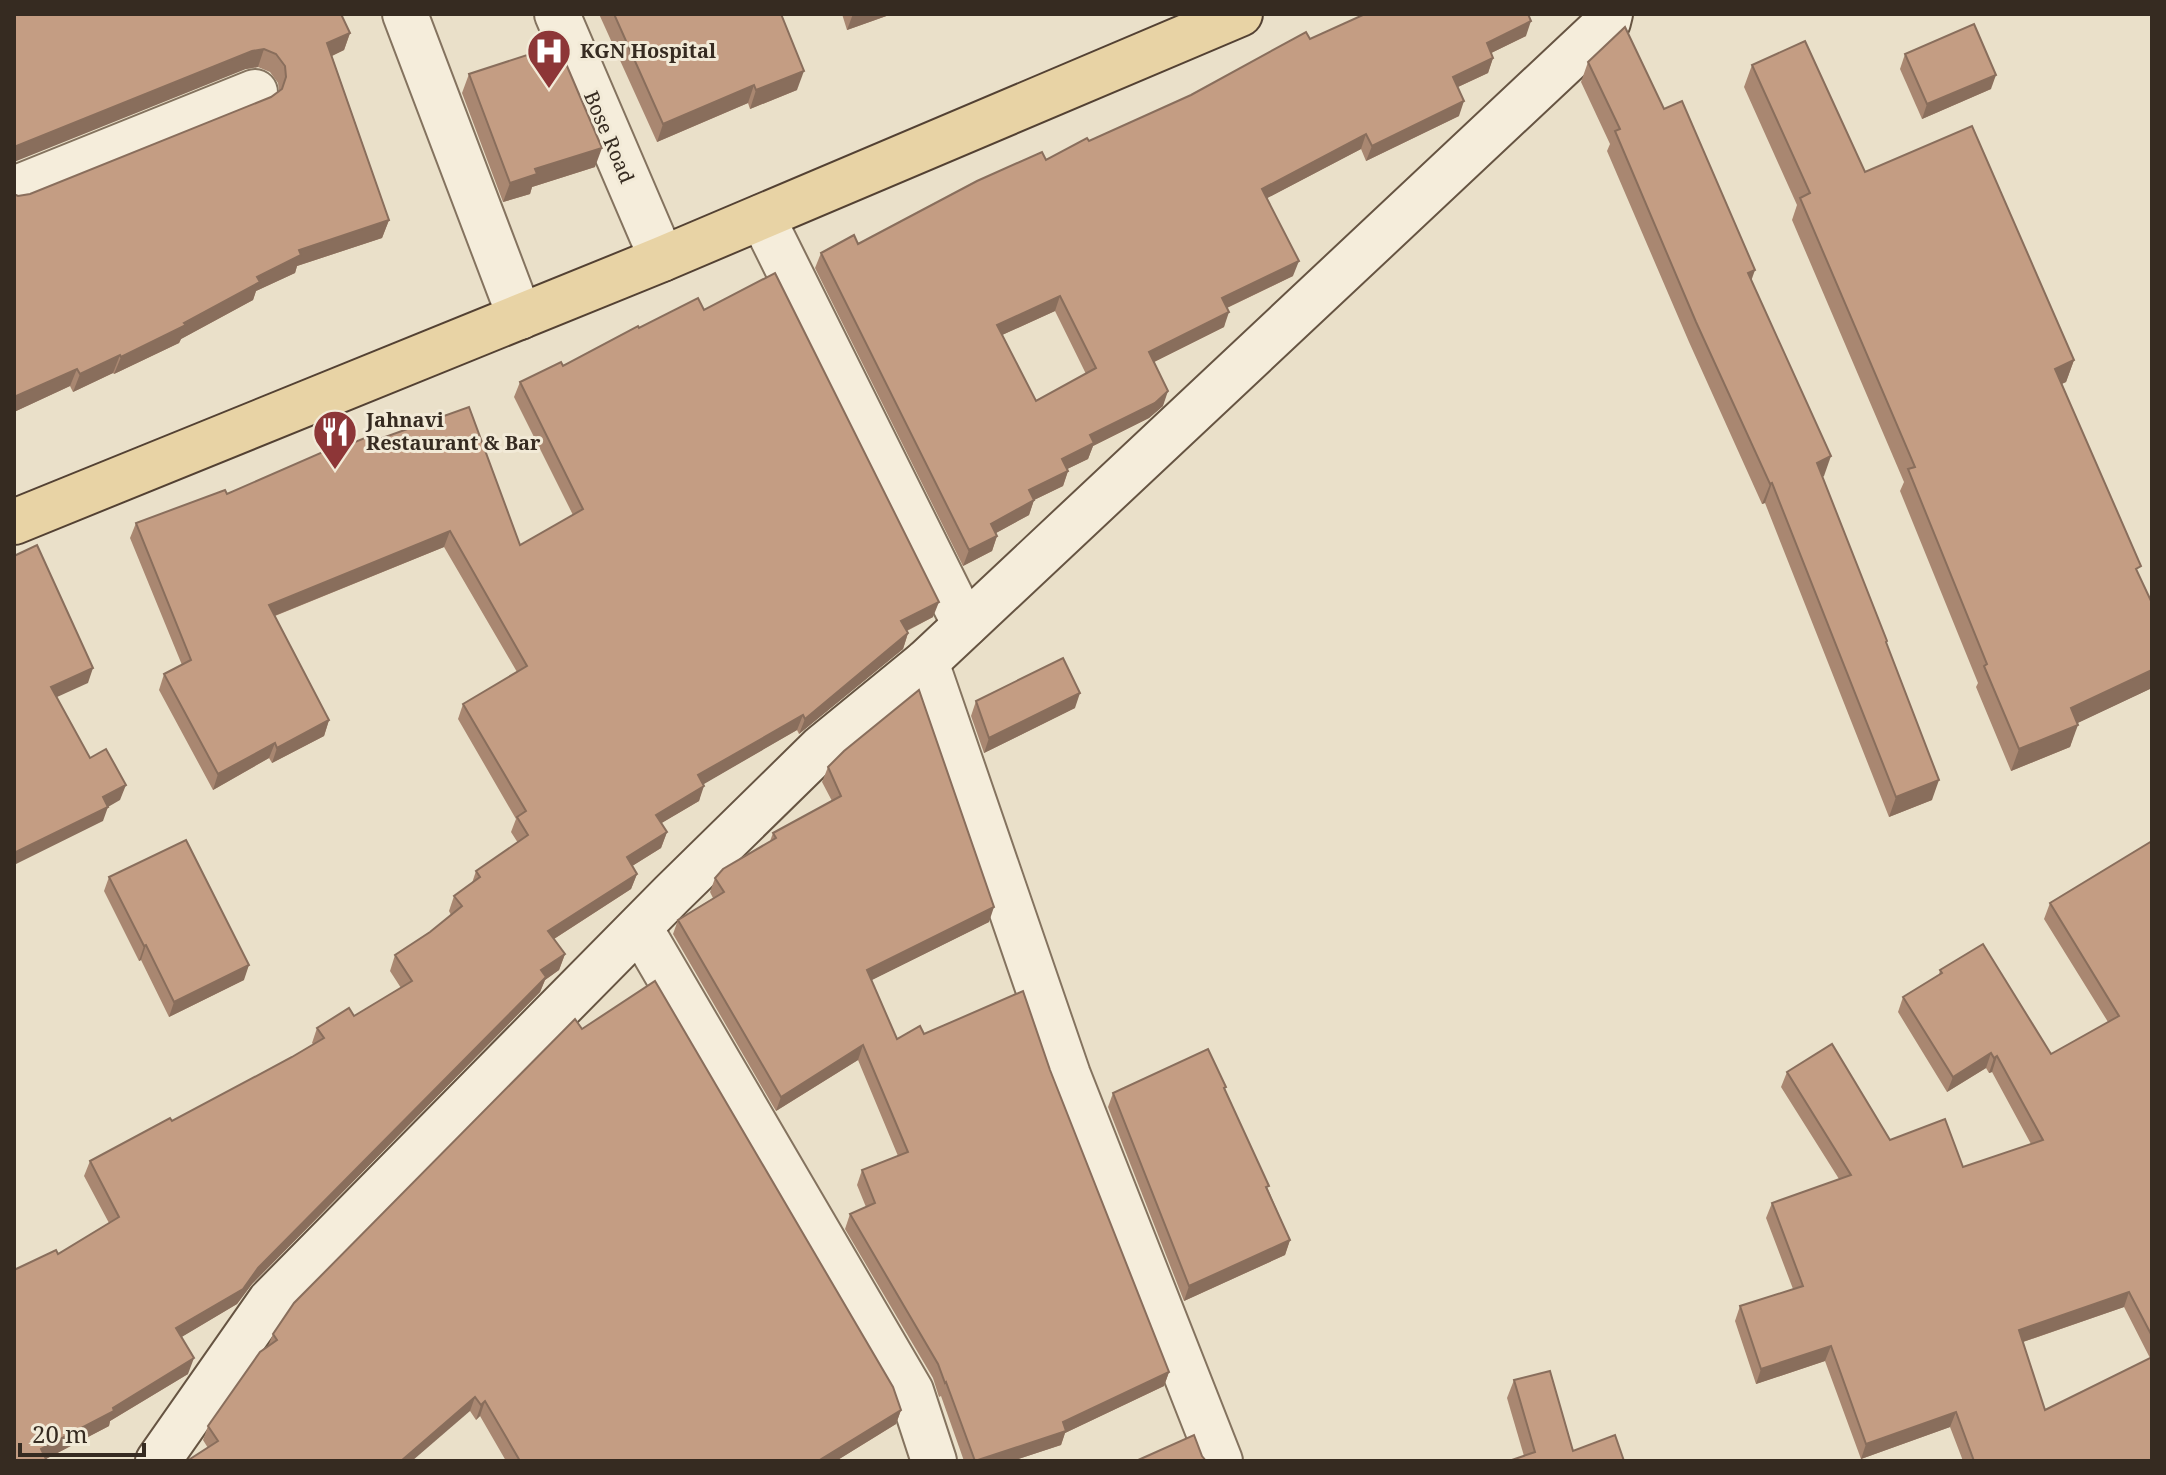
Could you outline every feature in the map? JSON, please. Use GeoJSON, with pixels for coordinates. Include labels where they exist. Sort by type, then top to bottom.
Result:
{"type":"FeatureCollection","features":[{"type":"Feature","properties":{"kind":"main road"},"geometry":{"type":"LineString","coordinates":[[14,522],[662,259],[1240,14]]}},
{"type":"Feature","properties":{"kind":"street"},"geometry":{"type":"LineString","coordinates":[[405,14],[520,317]]}},
{"type":"Feature","properties":{"kind":"street","name":"Bose Road"},"geometry":{"type":"LineString","coordinates":[[557,14],[662,259]]}},
{"type":"Feature","properties":{"kind":"street"},"geometry":{"type":"LineString","coordinates":[[158,1461],[270,1301],[640,928],[822,747],[926,662],[1597,33],[1608,22],[1610,14]]}},
{"type":"Feature","properties":{"kind":"street"},"geometry":{"type":"LineString","coordinates":[[14,189],[255,92]]}},
{"type":"Feature","properties":{"kind":"street"},"geometry":{"type":"LineString","coordinates":[[762,217],[965,625]]}},
{"type":"Feature","properties":{"kind":"street"},"geometry":{"type":"LineString","coordinates":[[926,662],[1068,1075],[1220,1461]]}},
{"type":"Feature","properties":{"kind":"street"},"geometry":{"type":"LineString","coordinates":[[640,928],[911,1391],[934,1461]]}},
{"type":"Feature","properties":{"kind":"building"},"geometry":{"type":"Polygon","coordinates":[[[14,14],[341,14],[350,33],[327,43],[389,220],[299,250],[301,255],[257,277],[260,282],[184,323],[186,325],[121,357],[80,374],[77,369],[14,397],[14,194],[30,194],[271,97],[282,89],[286,77],[285,66],[276,54],[264,49],[252,51],[14,147],[14,14]]]}},
{"type":"Feature","properties":{"kind":"building"},"geometry":{"type":"Polygon","coordinates":[[[614,14],[781,14],[804,71],[756,90],[754,85],[663,124],[614,14]]]}},
{"type":"Feature","properties":{"kind":"building"},"geometry":{"type":"Polygon","coordinates":[[[1365,14],[1528,14],[1531,21],[1487,43],[1493,58],[1453,77],[1464,101],[1372,146],[1366,134],[1262,189],[1299,261],[1222,298],[1229,312],[1149,352],[1168,391],[1155,403],[1090,435],[1094,443],[1062,459],[1068,471],[1029,490],[1034,500],[991,524],[997,536],[969,550],[821,253],[854,235],[858,244],[977,181],[1042,152],[1046,160],[1087,138],[1089,141],[1191,95],[1306,32],[1310,39],[1365,14]],[[1060,296],[997,325],[1036,401],[1096,368],[1060,296]]]}},
{"type":"Feature","properties":{"kind":"building"},"geometry":{"type":"Polygon","coordinates":[[[1974,24],[1996,75],[1927,104],[1905,54],[1974,24]]]}},
{"type":"Feature","properties":{"kind":"building"},"geometry":{"type":"Polygon","coordinates":[[[1625,27],[1664,109],[1682,101],[1755,270],[1748,273],[1831,456],[1817,463],[1939,780],[1896,797],[1772,483],[1696,322],[1615,131],[1620,129],[1588,62],[1625,27]]]}},
{"type":"Feature","properties":{"kind":"building"},"geometry":{"type":"Polygon","coordinates":[[[1805,41],[1865,172],[1972,126],[2074,360],[2055,369],[2141,566],[2136,569],[2152,603],[2152,670],[2071,708],[2078,725],[2019,749],[1908,469],[1915,467],[1800,198],[1810,193],[1752,65],[1805,41]]]}},
{"type":"Feature","properties":{"kind":"building"},"geometry":{"type":"Polygon","coordinates":[[[558,45],[602,148],[535,169],[537,174],[510,183],[469,74],[558,45]]]}},
{"type":"Feature","properties":{"kind":"building"},"geometry":{"type":"Polygon","coordinates":[[[775,273],[939,602],[901,621],[908,633],[805,719],[803,715],[698,775],[704,786],[656,815],[667,832],[627,857],[637,874],[548,931],[565,954],[541,970],[546,977],[258,1268],[243,1289],[176,1328],[194,1358],[113,1408],[114,1411],[41,1449],[47,1461],[14,1461],[14,1270],[56,1250],[58,1254],[119,1217],[90,1161],[292,1057],[324,1038],[317,1028],[349,1008],[354,1016],[412,981],[395,955],[462,906],[454,896],[480,877],[476,871],[528,835],[517,817],[526,811],[463,704],[527,666],[450,531],[269,605],[329,720],[277,748],[275,743],[218,774],[164,674],[191,660],[136,523],[225,490],[227,494],[325,451],[326,454],[372,435],[374,441],[469,407],[520,545],[583,509],[520,382],[561,362],[563,366],[698,298],[704,310],[775,273]]]}},
{"type":"Feature","properties":{"kind":"building"},"geometry":{"type":"Polygon","coordinates":[[[37,545],[93,668],[51,687],[90,758],[106,749],[126,785],[103,797],[108,807],[14,853],[14,556],[37,545]]]}},
{"type":"Feature","properties":{"kind":"building"},"geometry":{"type":"Polygon","coordinates":[[[1063,658],[1080,693],[989,738],[976,701],[1063,658]]]}},
{"type":"Feature","properties":{"kind":"building"},"geometry":{"type":"Polygon","coordinates":[[[919,690],[994,907],[867,970],[897,1039],[920,1026],[924,1034],[1023,991],[1050,1070],[1169,1372],[1063,1422],[1066,1431],[975,1461],[938,1364],[850,1214],[875,1203],[862,1170],[908,1152],[863,1045],[781,1097],[678,920],[724,892],[715,878],[723,869],[776,838],[773,833],[841,796],[828,767],[919,690]]]}},
{"type":"Feature","properties":{"kind":"building"},"geometry":{"type":"Polygon","coordinates":[[[186,840],[249,965],[174,1002],[109,877],[186,840]]]}},
{"type":"Feature","properties":{"kind":"building"},"geometry":{"type":"Polygon","coordinates":[[[2152,841],[2152,1336],[2129,1292],[2019,1330],[2045,1410],[2152,1357],[2152,1461],[1974,1461],[1956,1412],[1866,1444],[1831,1346],[1761,1369],[1740,1306],[1803,1286],[1772,1203],[1851,1175],[1787,1072],[1832,1044],[1890,1140],[1945,1119],[1963,1167],[2043,1140],[1997,1056],[1994,1058],[1991,1053],[1953,1077],[1903,997],[1983,944],[2051,1054],[2119,1016],[2050,903],[2152,841]]]}},
{"type":"Feature","properties":{"kind":"building"},"geometry":{"type":"Polygon","coordinates":[[[655,981],[893,1387],[901,1410],[818,1461],[520,1461],[485,1401],[481,1405],[475,1397],[401,1461],[187,1461],[218,1441],[208,1426],[260,1352],[277,1340],[273,1334],[294,1303],[575,1019],[582,1029],[655,981]]]}},
{"type":"Feature","properties":{"kind":"building"},"geometry":{"type":"Polygon","coordinates":[[[1208,1049],[1290,1240],[1189,1286],[1113,1093],[1208,1049]]]}},
{"type":"Feature","properties":{"kind":"building"},"geometry":{"type":"Polygon","coordinates":[[[1550,1371],[1573,1451],[1615,1435],[1624,1461],[1509,1461],[1535,1452],[1514,1380],[1550,1371]]]}},
{"type":"Feature","properties":{"kind":"building"},"geometry":{"type":"Polygon","coordinates":[[[1194,1435],[1206,1461],[1136,1461],[1194,1435]]]}},
{"type":"Feature","properties":{"kind":"place","name":"KGN Hospital"},"geometry":{"type":"Point","coordinates":[549,90]}},
{"type":"Feature","properties":{"kind":"place","name":"Jahnavi Restaurant & Bar"},"geometry":{"type":"Point","coordinates":[335,471]}}]}
